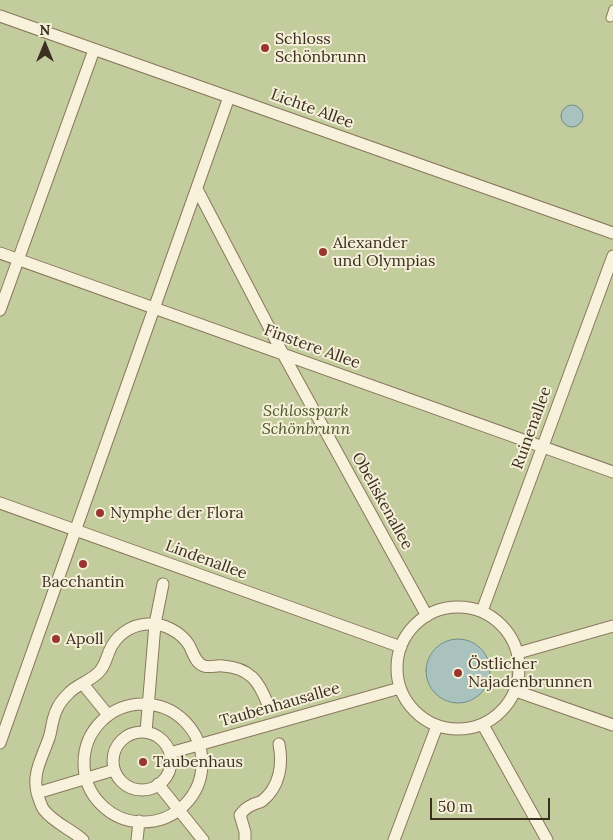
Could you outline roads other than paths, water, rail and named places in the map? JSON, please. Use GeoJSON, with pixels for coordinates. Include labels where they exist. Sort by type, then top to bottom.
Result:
{"type":"FeatureCollection","features":[{"type":"Feature","properties":{"kind":"street","name":"Lichte Allee"},"geometry":{"type":"LineString","coordinates":[[0,16],[613,233]]}},
{"type":"Feature","properties":{"kind":"street"},"geometry":{"type":"LineString","coordinates":[[0,310],[94,50]]}},
{"type":"Feature","properties":{"kind":"street"},"geometry":{"type":"LineString","coordinates":[[1,736],[229,97]]}},
{"type":"Feature","properties":{"kind":"street","name":"Obeliskenallee"},"geometry":{"type":"LineString","coordinates":[[197,189],[283,354],[427,616]]}},
{"type":"Feature","properties":{"kind":"street","name":"Finstere Allee"},"geometry":{"type":"LineString","coordinates":[[0,253],[613,472]]}},
{"type":"Feature","properties":{"kind":"street","name":"Ruinenallee"},"geometry":{"type":"LineString","coordinates":[[482,611],[613,256]]}},
{"type":"Feature","properties":{"kind":"street","name":"Lindenallee"},"geometry":{"type":"LineString","coordinates":[[0,503],[401,647]]}},
{"type":"Feature","properties":{"kind":"street"},"geometry":{"type":"LineString","coordinates":[[146,732],[155,624],[163,584]]}},
{"type":"Feature","properties":{"kind":"street"},"geometry":{"type":"LineString","coordinates":[[462,607],[482,611],[494,618],[505,628],[513,640],[518,653],[520,676],[516,691],[505,708],[495,718],[483,725],[466,729],[451,729],[437,726],[420,717],[410,706],[400,688],[397,669],[401,647],[409,631],[417,622],[427,616],[438,610],[462,607]]}},
{"type":"Feature","properties":{"kind":"street"},"geometry":{"type":"LineString","coordinates":[[83,840],[51,818],[42,808],[35,781],[38,763],[49,737],[57,709],[70,691],[99,672],[105,665],[112,646],[124,632],[145,624],[166,627],[183,638],[200,664],[226,666],[248,674],[258,683],[268,705]]}},
{"type":"Feature","properties":{"kind":"street"},"geometry":{"type":"LineString","coordinates":[[518,653],[613,626]]}},
{"type":"Feature","properties":{"kind":"street"},"geometry":{"type":"LineString","coordinates":[[83,684],[108,715]]}},
{"type":"Feature","properties":{"kind":"street","name":"Taubenhausallee"},"geometry":{"type":"LineString","coordinates":[[170,753],[400,688]]}},
{"type":"Feature","properties":{"kind":"street"},"geometry":{"type":"LineString","coordinates":[[516,691],[613,725]]}},
{"type":"Feature","properties":{"kind":"street"},"geometry":{"type":"LineString","coordinates":[[138,704],[148,704],[167,709],[184,720],[193,732],[202,756],[200,777],[186,803],[170,815],[150,821],[127,820],[106,809],[90,790],[86,779],[84,758],[87,743],[100,721],[117,709],[138,704]]}},
{"type":"Feature","properties":{"kind":"street"},"geometry":{"type":"LineString","coordinates":[[483,725],[547,840]]}},
{"type":"Feature","properties":{"kind":"street"},"geometry":{"type":"LineString","coordinates":[[394,840],[437,726]]}},
{"type":"Feature","properties":{"kind":"street"},"geometry":{"type":"LineString","coordinates":[[136,732],[146,732],[158,737],[165,744],[171,759],[169,771],[162,781],[150,788],[133,788],[124,784],[118,778],[114,770],[114,750],[119,742],[127,736],[136,732]]}},
{"type":"Feature","properties":{"kind":"street"},"geometry":{"type":"LineString","coordinates":[[245,840],[245,832],[240,815],[246,808],[261,802],[277,783],[281,769],[279,744]]}},
{"type":"Feature","properties":{"kind":"street"},"geometry":{"type":"LineString","coordinates":[[37,793],[114,770]]}},
{"type":"Feature","properties":{"kind":"street"},"geometry":{"type":"LineString","coordinates":[[158,784],[203,840]]}},
{"type":"Feature","properties":{"kind":"street"},"geometry":{"type":"LineString","coordinates":[[137,840],[139,821]]}},
{"type":"Feature","properties":{"kind":"lane"},"geometry":{"type":"LineString","coordinates":[[610,18],[613,9]]}},
{"type":"Feature","properties":{"kind":"water"},"geometry":{"type":"Polygon","coordinates":[[[572,105],[580,108],[583,116],[580,124],[572,127],[564,124],[561,116],[564,108],[572,105]]]}},
{"type":"Feature","properties":{"kind":"water","name":"Östlicher Najadenbrunnen"},"geometry":{"type":"Polygon","coordinates":[[[458,639],[470,641],[481,648],[488,659],[490,671],[488,683],[481,694],[470,701],[458,703],[446,701],[435,694],[428,683],[426,671],[428,659],[435,648],[446,641],[458,639]]]}},
{"type":"Feature","properties":{"kind":"place","name":"Schloss Schönbrunn"},"geometry":{"type":"Point","coordinates":[265,48]}},
{"type":"Feature","properties":{"kind":"place","name":"Alexander und Olympias"},"geometry":{"type":"Point","coordinates":[323,252]}},
{"type":"Feature","properties":{"kind":"place","name":"Nymphe der Flora"},"geometry":{"type":"Point","coordinates":[100,513]}},
{"type":"Feature","properties":{"kind":"place","name":"Bacchantin"},"geometry":{"type":"Point","coordinates":[83,564]}},
{"type":"Feature","properties":{"kind":"place","name":"Apoll"},"geometry":{"type":"Point","coordinates":[56,639]}},
{"type":"Feature","properties":{"kind":"place","name":"Östlicher Najadenbrunnen"},"geometry":{"type":"Point","coordinates":[458,673]}},
{"type":"Feature","properties":{"kind":"place","name":"Taubenhaus"},"geometry":{"type":"Point","coordinates":[143,762]}},
{"type":"Feature","properties":{"kind":"park label","name":"Schlosspark Schönbrunn"},"geometry":{"type":"Point","coordinates":[306,420]}}]}
